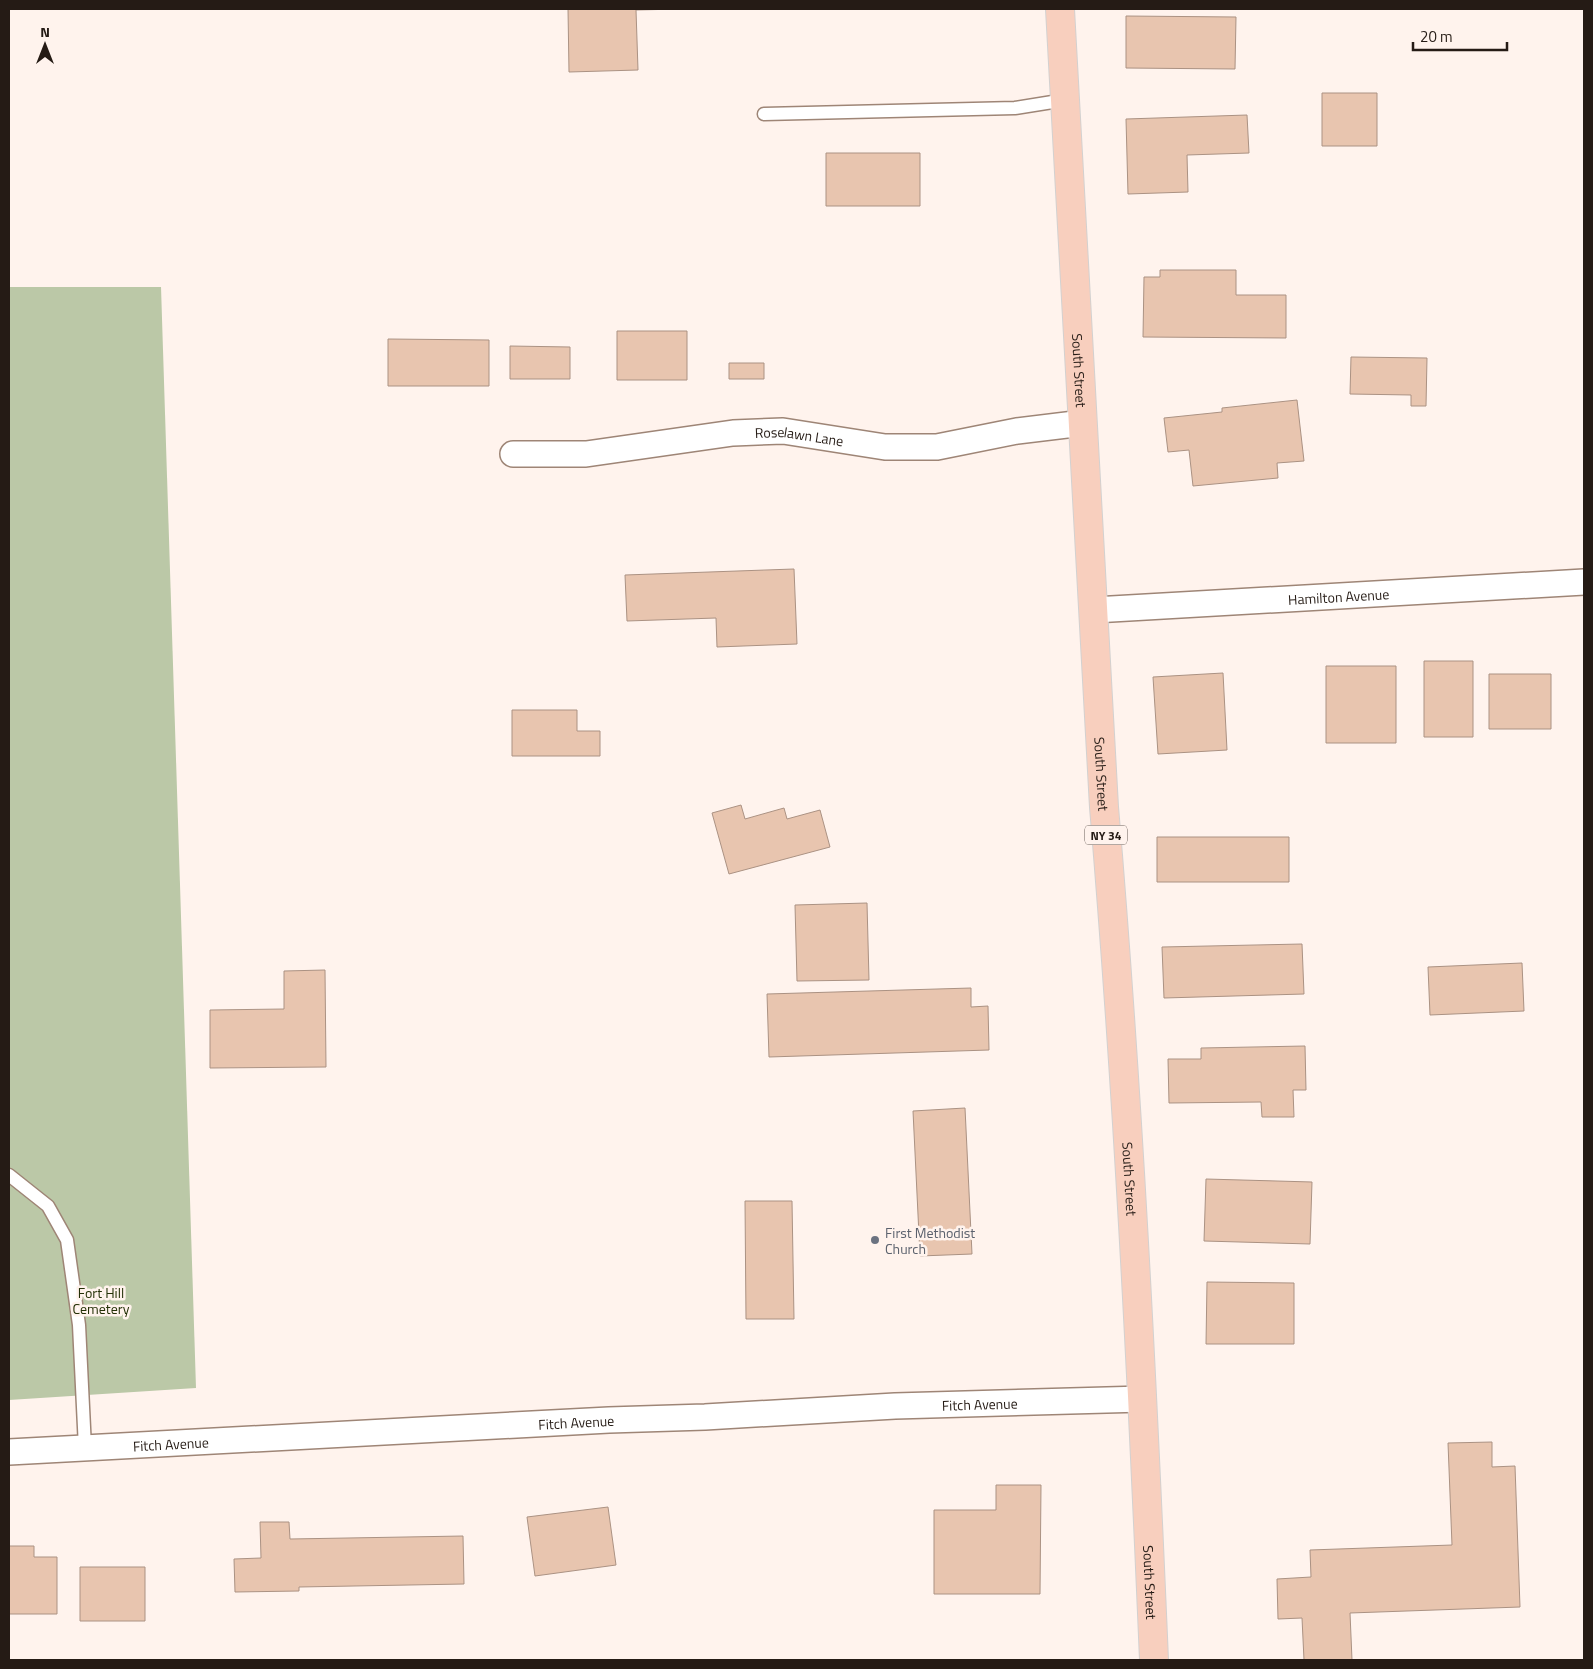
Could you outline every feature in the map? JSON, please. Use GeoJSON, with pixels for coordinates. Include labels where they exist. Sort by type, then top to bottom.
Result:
{"type":"FeatureCollection","features":[{"type":"Feature","properties":{"kind":"main road","name":"South Street"},"geometry":{"type":"LineString","coordinates":[[1060,9],[1104,807],[1114,923],[1143,1399],[1154,1660]]}},
{"type":"Feature","properties":{"kind":"street","name":"Roselawn Lane"},"geometry":{"type":"LineString","coordinates":[[513,454],[586,454],[733,433],[783,430],[885,447],[937,447],[1017,430],[1083,423]]}},
{"type":"Feature","properties":{"kind":"street","name":"Hamilton Avenue"},"geometry":{"type":"LineString","coordinates":[[1094,610],[1584,582]]}},
{"type":"Feature","properties":{"kind":"street","name":"Fitch Avenue"},"geometry":{"type":"LineString","coordinates":[[9,1452],[895,1406],[1143,1399]]}},
{"type":"Feature","properties":{"kind":"lane"},"geometry":{"type":"LineString","coordinates":[[764,114],[1015,108],[1065,100]]}},
{"type":"Feature","properties":{"kind":"lane"},"geometry":{"type":"LineString","coordinates":[[9,1175],[48,1206],[67,1240],[79,1325],[85,1448]]}},
{"type":"Feature","properties":{"kind":"green space","name":"Fort Hill Cemetery"},"geometry":{"type":"Polygon","coordinates":[[[9,287],[161,287],[196,1388],[9,1400],[9,287]]]}},
{"type":"Feature","properties":{"kind":"building"},"geometry":{"type":"Polygon","coordinates":[[[568,9],[680,9],[636,10],[638,70],[569,72],[568,9]]]}},
{"type":"Feature","properties":{"kind":"building"},"geometry":{"type":"Polygon","coordinates":[[[1126,16],[1236,17],[1235,69],[1126,68],[1126,16]]]}},
{"type":"Feature","properties":{"kind":"building"},"geometry":{"type":"Polygon","coordinates":[[[1322,93],[1377,93],[1377,146],[1322,146],[1322,93]]]}},
{"type":"Feature","properties":{"kind":"building"},"geometry":{"type":"Polygon","coordinates":[[[1247,115],[1249,153],[1187,155],[1188,192],[1128,194],[1126,119],[1247,115]]]}},
{"type":"Feature","properties":{"kind":"building"},"geometry":{"type":"Polygon","coordinates":[[[826,153],[920,153],[920,206],[826,206],[826,153]]]}},
{"type":"Feature","properties":{"kind":"building"},"geometry":{"type":"Polygon","coordinates":[[[1160,270],[1236,270],[1236,295],[1286,295],[1286,338],[1143,337],[1144,277],[1160,277],[1160,270]]]}},
{"type":"Feature","properties":{"kind":"building"},"geometry":{"type":"Polygon","coordinates":[[[617,331],[687,331],[687,380],[617,380],[617,331]]]}},
{"type":"Feature","properties":{"kind":"building"},"geometry":{"type":"Polygon","coordinates":[[[388,339],[489,340],[489,386],[388,386],[388,339]]]}},
{"type":"Feature","properties":{"kind":"building"},"geometry":{"type":"Polygon","coordinates":[[[510,346],[570,347],[570,379],[510,379],[510,346]]]}},
{"type":"Feature","properties":{"kind":"building"},"geometry":{"type":"Polygon","coordinates":[[[1351,357],[1427,358],[1426,406],[1411,406],[1411,395],[1350,394],[1351,357]]]}},
{"type":"Feature","properties":{"kind":"building"},"geometry":{"type":"Polygon","coordinates":[[[729,363],[764,363],[764,379],[729,379],[729,363]]]}},
{"type":"Feature","properties":{"kind":"building"},"geometry":{"type":"Polygon","coordinates":[[[1297,400],[1304,461],[1277,463],[1278,478],[1193,486],[1189,450],[1168,452],[1164,418],[1222,412],[1222,408],[1297,400]]]}},
{"type":"Feature","properties":{"kind":"building"},"geometry":{"type":"Polygon","coordinates":[[[794,569],[797,644],[717,647],[716,618],[627,621],[625,575],[794,569]]]}},
{"type":"Feature","properties":{"kind":"building"},"geometry":{"type":"Polygon","coordinates":[[[1424,661],[1473,661],[1473,737],[1424,737],[1424,661]]]}},
{"type":"Feature","properties":{"kind":"building"},"geometry":{"type":"Polygon","coordinates":[[[1326,666],[1396,666],[1396,743],[1326,743],[1326,666]]]}},
{"type":"Feature","properties":{"kind":"building"},"geometry":{"type":"Polygon","coordinates":[[[1223,673],[1227,750],[1158,754],[1153,677],[1223,673]]]}},
{"type":"Feature","properties":{"kind":"building"},"geometry":{"type":"Polygon","coordinates":[[[1489,674],[1551,674],[1551,729],[1489,729],[1489,674]]]}},
{"type":"Feature","properties":{"kind":"building"},"geometry":{"type":"Polygon","coordinates":[[[512,710],[577,710],[577,731],[600,731],[600,756],[512,756],[512,710]]]}},
{"type":"Feature","properties":{"kind":"building"},"geometry":{"type":"Polygon","coordinates":[[[741,805],[745,819],[784,808],[787,819],[820,810],[830,847],[729,874],[712,813],[741,805]]]}},
{"type":"Feature","properties":{"kind":"building"},"geometry":{"type":"Polygon","coordinates":[[[1157,837],[1289,837],[1289,882],[1157,882],[1157,837]]]}},
{"type":"Feature","properties":{"kind":"building"},"geometry":{"type":"Polygon","coordinates":[[[867,903],[869,980],[797,981],[795,905],[867,903]]]}},
{"type":"Feature","properties":{"kind":"building"},"geometry":{"type":"Polygon","coordinates":[[[1302,944],[1304,994],[1164,998],[1162,947],[1302,944]]]}},
{"type":"Feature","properties":{"kind":"building"},"geometry":{"type":"Polygon","coordinates":[[[1522,963],[1524,1011],[1430,1015],[1428,967],[1522,963]]]}},
{"type":"Feature","properties":{"kind":"building"},"geometry":{"type":"Polygon","coordinates":[[[325,970],[326,1067],[210,1068],[210,1010],[284,1009],[284,971],[325,970]]]}},
{"type":"Feature","properties":{"kind":"building"},"geometry":{"type":"Polygon","coordinates":[[[971,988],[971,1007],[988,1006],[989,1050],[769,1057],[767,994],[971,988]]]}},
{"type":"Feature","properties":{"kind":"building"},"geometry":{"type":"Polygon","coordinates":[[[1305,1046],[1306,1090],[1293,1090],[1294,1117],[1262,1117],[1261,1102],[1169,1103],[1168,1059],[1201,1059],[1201,1048],[1305,1046]]]}},
{"type":"Feature","properties":{"kind":"building"},"geometry":{"type":"Polygon","coordinates":[[[965,1108],[972,1254],[920,1256],[913,1111],[965,1108]]]}},
{"type":"Feature","properties":{"kind":"building"},"geometry":{"type":"Polygon","coordinates":[[[1206,1179],[1312,1182],[1310,1244],[1204,1241],[1206,1179]]]}},
{"type":"Feature","properties":{"kind":"building"},"geometry":{"type":"Polygon","coordinates":[[[745,1201],[792,1201],[794,1319],[746,1319],[745,1201]]]}},
{"type":"Feature","properties":{"kind":"building"},"geometry":{"type":"Polygon","coordinates":[[[1207,1282],[1294,1283],[1294,1344],[1206,1344],[1207,1282]]]}},
{"type":"Feature","properties":{"kind":"building"},"geometry":{"type":"Polygon","coordinates":[[[1492,1442],[1492,1467],[1515,1466],[1520,1607],[1350,1613],[1352,1660],[1304,1660],[1302,1618],[1278,1619],[1277,1579],[1311,1577],[1310,1550],[1452,1545],[1448,1443],[1492,1442]]]}},
{"type":"Feature","properties":{"kind":"building"},"geometry":{"type":"Polygon","coordinates":[[[996,1485],[1041,1485],[1040,1594],[934,1594],[934,1510],[996,1510],[996,1485]]]}},
{"type":"Feature","properties":{"kind":"building"},"geometry":{"type":"Polygon","coordinates":[[[608,1507],[616,1565],[535,1576],[527,1517],[608,1507]]]}},
{"type":"Feature","properties":{"kind":"building"},"geometry":{"type":"Polygon","coordinates":[[[260,1522],[289,1522],[290,1539],[463,1536],[464,1584],[299,1587],[299,1591],[235,1592],[234,1559],[261,1558],[260,1522]]]}},
{"type":"Feature","properties":{"kind":"building"},"geometry":{"type":"Polygon","coordinates":[[[9,1546],[34,1546],[34,1557],[57,1557],[57,1614],[9,1614],[9,1546]]]}},
{"type":"Feature","properties":{"kind":"building"},"geometry":{"type":"Polygon","coordinates":[[[80,1567],[145,1567],[145,1621],[80,1621],[80,1567]]]}},
{"type":"Feature","properties":{"kind":"place","name":"First Methodist Church"},"geometry":{"type":"Point","coordinates":[875,1240]}}]}
